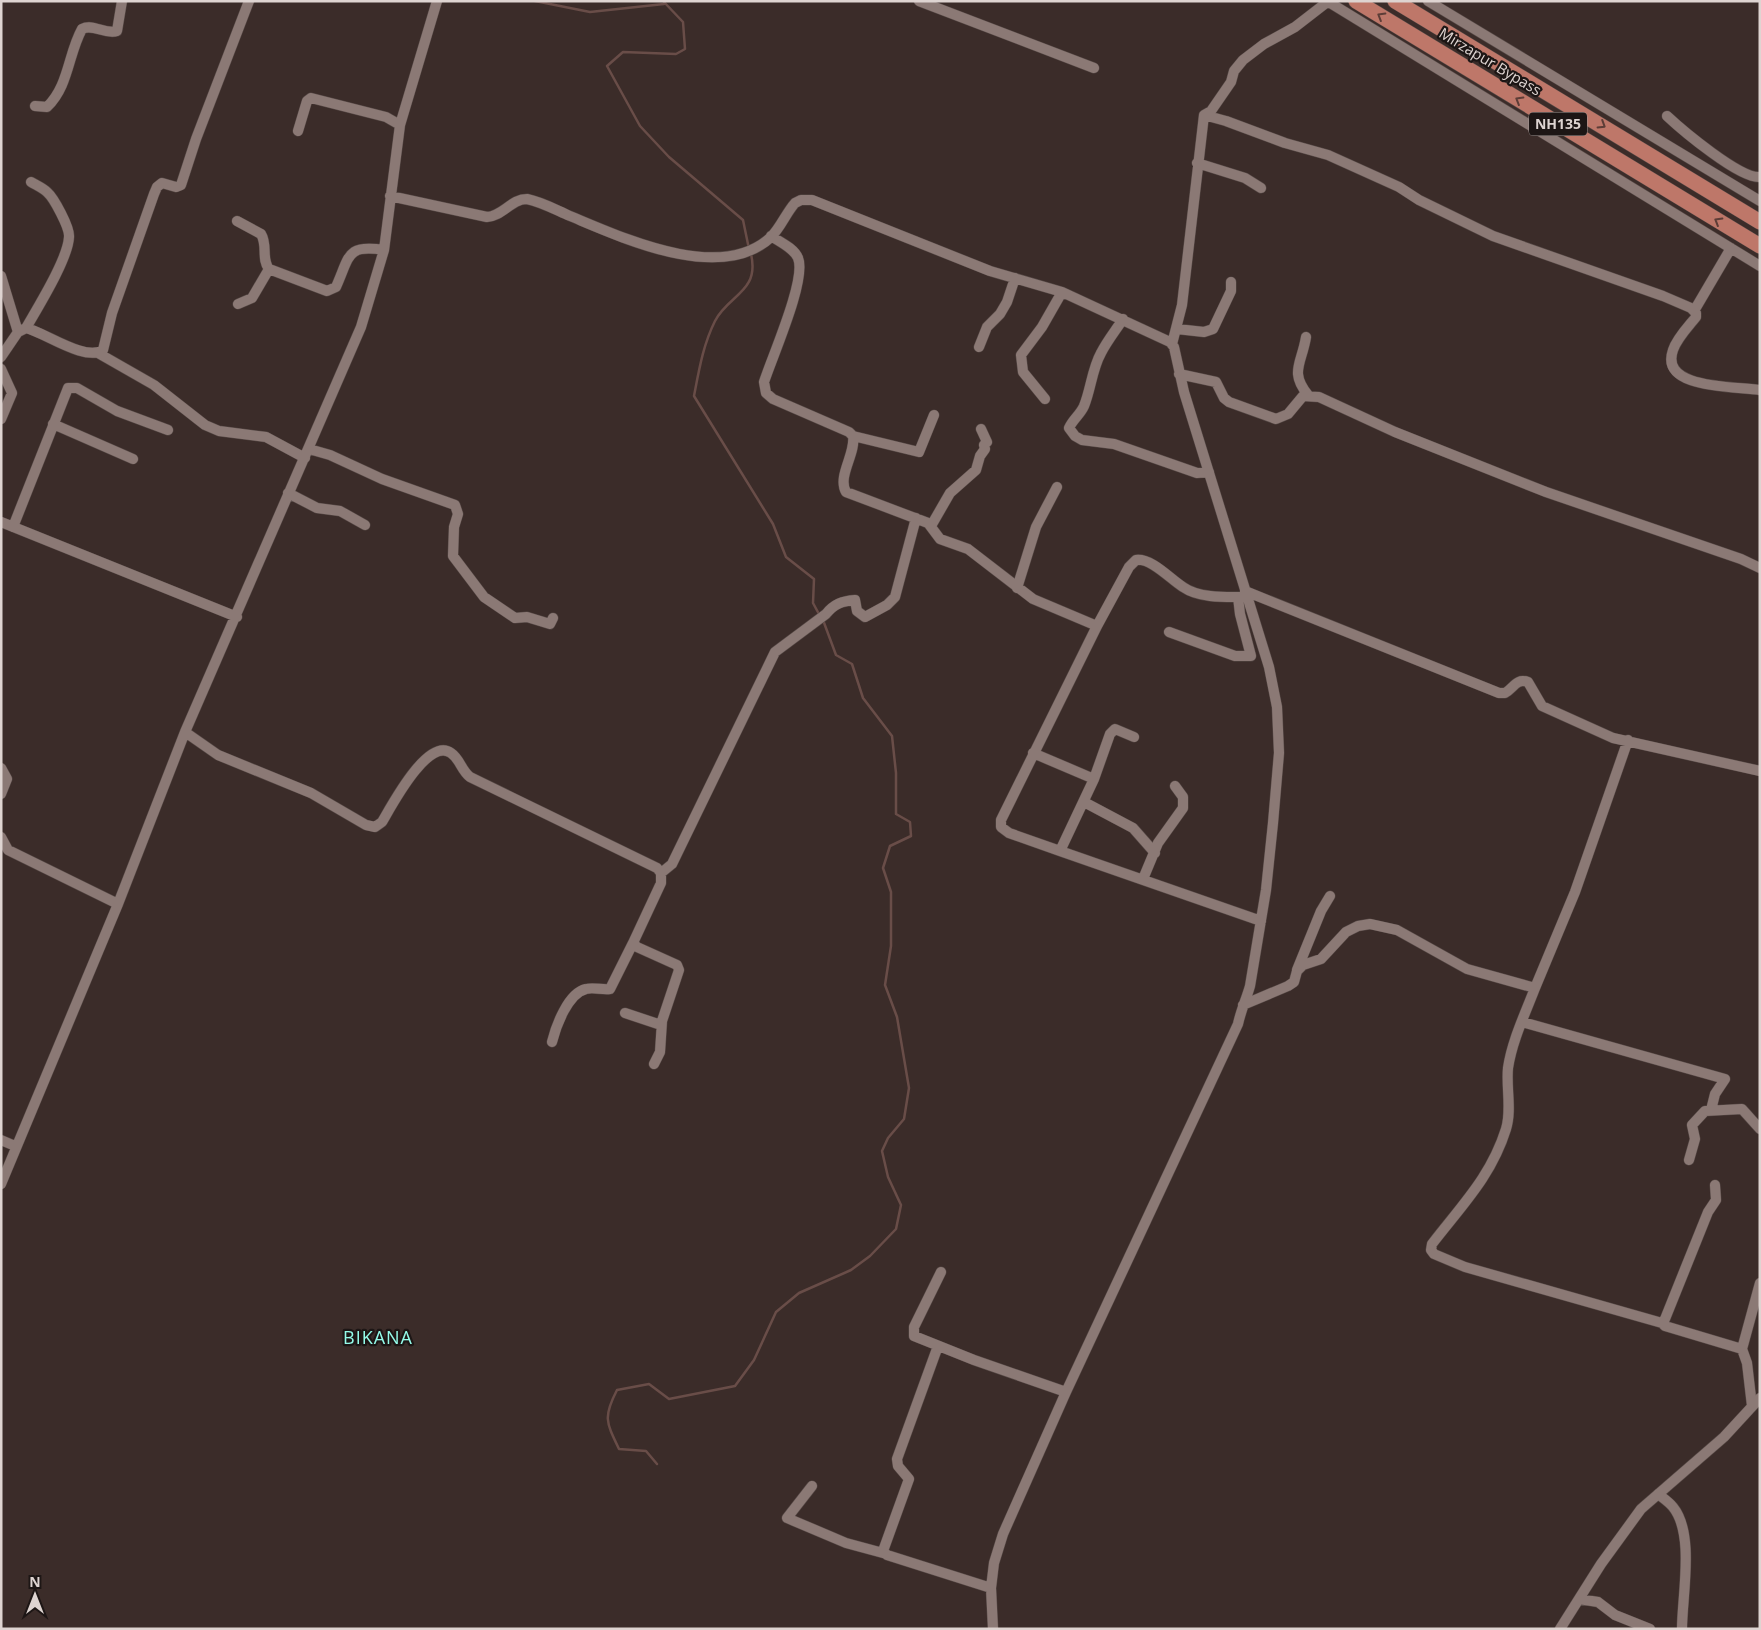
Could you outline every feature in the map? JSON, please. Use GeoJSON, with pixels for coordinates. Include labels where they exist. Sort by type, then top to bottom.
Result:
{"type":"FeatureCollection","features":[{"type":"Feature","properties":{"kind":"highway","name":"Mirzapur Bypass"},"geometry":{"type":"LineString","coordinates":[[1356,1],[1760,246]]}},
{"type":"Feature","properties":{"kind":"highway","name":"NH135"},"geometry":{"type":"LineString","coordinates":[[1394,1],[1760,222]]}},
{"type":"Feature","properties":{"kind":"street"},"geometry":{"type":"LineString","coordinates":[[35,106],[47,107],[58,91],[71,64],[82,29],[90,27],[110,32],[117,31],[122,1]]}},
{"type":"Feature","properties":{"kind":"street"},"geometry":{"type":"LineString","coordinates":[[98,353],[105,346],[112,313],[157,187],[165,183],[176,187],[183,182],[196,139],[249,1]]}},
{"type":"Feature","properties":{"kind":"street"},"geometry":{"type":"LineString","coordinates":[[1,1184],[15,1146],[118,904],[186,732],[361,327],[384,250],[400,125],[437,1]]}},
{"type":"Feature","properties":{"kind":"street"},"geometry":{"type":"LineString","coordinates":[[919,1],[1094,68]]}},
{"type":"Feature","properties":{"kind":"street"},"geometry":{"type":"LineString","coordinates":[[1428,1],[1760,201]]}},
{"type":"Feature","properties":{"kind":"street"},"geometry":{"type":"LineString","coordinates":[[1204,115],[1211,111],[1231,82],[1234,71],[1243,60],[1264,44],[1295,28],[1327,2],[1760,266]]}},
{"type":"Feature","properties":{"kind":"street"},"geometry":{"type":"LineString","coordinates":[[298,131],[311,98],[386,117],[400,125]]}},
{"type":"Feature","properties":{"kind":"street"},"geometry":{"type":"LineString","coordinates":[[993,1629],[991,1588],[994,1563],[1002,1534],[1066,1392],[1229,1046],[1250,986],[1257,919],[1277,780],[1279,730],[1274,687],[1244,595],[1172,344],[1177,329],[1187,267],[1197,163],[1204,115]]}},
{"type":"Feature","properties":{"kind":"street"},"geometry":{"type":"LineString","coordinates":[[1204,115],[1226,120],[1285,143],[1328,155],[1399,187],[1419,200],[1493,236],[1663,296],[1694,310]]}},
{"type":"Feature","properties":{"kind":"street"},"geometry":{"type":"LineString","coordinates":[[1667,116],[1693,139],[1722,159],[1758,177],[1747,193]]}},
{"type":"Feature","properties":{"kind":"street"},"geometry":{"type":"LineString","coordinates":[[1197,163],[1245,178],[1261,188]]}},
{"type":"Feature","properties":{"kind":"street"},"geometry":{"type":"LineString","coordinates":[[1,357],[22,330],[54,278],[70,236],[52,197],[30,182]]}},
{"type":"Feature","properties":{"kind":"street"},"geometry":{"type":"LineString","coordinates":[[390,196],[487,217],[493,217],[516,201],[528,199],[640,243],[694,255],[714,257],[744,252],[771,236],[795,203],[801,200],[812,200],[990,271],[1062,292],[1090,307],[1123,319],[1172,344]]}},
{"type":"Feature","properties":{"kind":"street"},"geometry":{"type":"LineString","coordinates":[[237,221],[261,234],[265,242],[266,264],[270,269],[330,291],[336,287],[351,253],[362,247],[384,250]]}},
{"type":"Feature","properties":{"kind":"street"},"geometry":{"type":"LineString","coordinates":[[771,236],[794,251],[798,257],[800,270],[797,288],[764,382],[766,393],[773,399],[849,432],[853,436],[919,452],[934,415]]}},
{"type":"Feature","properties":{"kind":"street"},"geometry":{"type":"LineString","coordinates":[[1731,248],[1694,310],[1696,317],[1673,349],[1672,360],[1679,375],[1689,380],[1760,390]]}},
{"type":"Feature","properties":{"kind":"street"},"geometry":{"type":"LineString","coordinates":[[238,304],[252,298],[270,269]]}},
{"type":"Feature","properties":{"kind":"street"},"geometry":{"type":"LineString","coordinates":[[1,276],[22,330],[55,343],[98,353],[154,385],[205,425],[219,431],[266,437],[307,454],[330,455],[382,479],[455,505],[458,514],[454,528],[452,556],[484,597],[515,618],[526,617],[550,624],[554,618]]}},
{"type":"Feature","properties":{"kind":"street"},"geometry":{"type":"LineString","coordinates":[[979,347],[987,327],[1000,314],[1007,302],[1015,278]]}},
{"type":"Feature","properties":{"kind":"street"},"geometry":{"type":"LineString","coordinates":[[1177,329],[1204,332],[1213,329],[1231,291],[1231,282]]}},
{"type":"Feature","properties":{"kind":"street"},"geometry":{"type":"LineString","coordinates":[[1045,399],[1023,372],[1021,355],[1042,327],[1062,292]]}},
{"type":"Feature","properties":{"kind":"street"},"geometry":{"type":"LineString","coordinates":[[1123,319],[1101,352],[1085,402],[1079,416],[1072,421],[1069,428],[1075,436],[1082,440],[1114,444],[1197,473],[1209,472]]}},
{"type":"Feature","properties":{"kind":"street"},"geometry":{"type":"LineString","coordinates":[[1306,337],[1297,375],[1300,386],[1308,395],[1319,397],[1395,432],[1546,492],[1741,559],[1760,568]]}},
{"type":"Feature","properties":{"kind":"street"},"geometry":{"type":"LineString","coordinates":[[1,369],[12,393],[1,419]]}},
{"type":"Feature","properties":{"kind":"street"},"geometry":{"type":"LineString","coordinates":[[1180,374],[1216,382],[1224,398],[1229,402],[1276,419],[1285,417],[1299,400],[1308,395]]}},
{"type":"Feature","properties":{"kind":"street"},"geometry":{"type":"LineString","coordinates":[[13,527],[66,391],[73,387],[117,411],[168,430]]}},
{"type":"Feature","properties":{"kind":"street"},"geometry":{"type":"LineString","coordinates":[[53,424],[133,459]]}},
{"type":"Feature","properties":{"kind":"street"},"geometry":{"type":"LineString","coordinates":[[931,526],[950,493],[976,470],[980,456],[985,449],[984,445],[987,442],[980,429]]}},
{"type":"Feature","properties":{"kind":"street"},"geometry":{"type":"LineString","coordinates":[[853,436],[854,448],[843,482],[846,492],[916,518],[931,526],[940,539],[968,549],[1033,599],[1097,626]]}},
{"type":"Feature","properties":{"kind":"street"},"geometry":{"type":"LineString","coordinates":[[1017,588],[1036,527],[1057,487]]}},
{"type":"Feature","properties":{"kind":"street"},"geometry":{"type":"LineString","coordinates":[[288,493],[317,508],[340,511],[365,525]]}},
{"type":"Feature","properties":{"kind":"street"},"geometry":{"type":"LineString","coordinates":[[661,873],[672,864],[775,652],[826,614],[832,607],[843,601],[855,600],[858,611],[864,617],[887,605],[895,598],[916,518]]}},
{"type":"Feature","properties":{"kind":"street"},"geometry":{"type":"LineString","coordinates":[[1,522],[237,617]]}},
{"type":"Feature","properties":{"kind":"street"},"geometry":{"type":"LineString","coordinates":[[1257,919],[1009,833],[1001,827],[1001,820],[1097,626],[1129,567],[1136,560],[1145,561],[1189,591],[1204,595],[1244,595],[1499,693],[1505,693],[1516,682],[1528,682],[1546,709],[1612,738],[1628,740],[1760,771]]}},
{"type":"Feature","properties":{"kind":"street"},"geometry":{"type":"LineString","coordinates":[[1169,632],[1235,656],[1251,656],[1240,614],[1244,595]]}},
{"type":"Feature","properties":{"kind":"street"},"geometry":{"type":"LineString","coordinates":[[1060,851],[1084,802],[1110,734],[1115,729],[1134,737]]}},
{"type":"Feature","properties":{"kind":"street"},"geometry":{"type":"LineString","coordinates":[[186,732],[218,755],[311,793],[366,825],[375,827],[382,822],[415,770],[436,752],[443,750],[451,752],[458,760],[463,772],[470,777],[657,868],[661,873],[661,883],[610,989],[588,988],[580,991],[572,998],[554,1033],[552,1042]]}},
{"type":"Feature","properties":{"kind":"street"},"geometry":{"type":"LineString","coordinates":[[1628,740],[1575,892],[1522,1022],[1509,1065],[1509,1120],[1502,1142],[1474,1194],[1432,1244],[1432,1252],[1465,1267],[1662,1323],[1666,1326],[1742,1349]]}},
{"type":"Feature","properties":{"kind":"street"},"geometry":{"type":"LineString","coordinates":[[1033,753],[1094,778]]}},
{"type":"Feature","properties":{"kind":"street"},"geometry":{"type":"LineString","coordinates":[[1,768],[7,779],[1,794]]}},
{"type":"Feature","properties":{"kind":"street"},"geometry":{"type":"LineString","coordinates":[[1143,879],[1167,828],[1183,808],[1183,797],[1175,786]]}},
{"type":"Feature","properties":{"kind":"street"},"geometry":{"type":"LineString","coordinates":[[1084,802],[1133,828],[1155,853]]}},
{"type":"Feature","properties":{"kind":"street"},"geometry":{"type":"LineString","coordinates":[[1,837],[8,850],[118,904]]}},
{"type":"Feature","properties":{"kind":"street"},"geometry":{"type":"LineString","coordinates":[[1242,1005],[1294,982],[1321,911],[1330,896]]}},
{"type":"Feature","properties":{"kind":"street"},"geometry":{"type":"LineString","coordinates":[[1297,971],[1303,965],[1321,960],[1346,932],[1358,926],[1370,924],[1397,930],[1468,969],[1535,988]]}},
{"type":"Feature","properties":{"kind":"street"},"geometry":{"type":"LineString","coordinates":[[633,943],[637,947],[679,968],[662,1025],[662,1042],[654,1064]]}},
{"type":"Feature","properties":{"kind":"street"},"geometry":{"type":"LineString","coordinates":[[625,1013],[659,1026],[662,1025]]}},
{"type":"Feature","properties":{"kind":"street"},"geometry":{"type":"LineString","coordinates":[[1522,1022],[1725,1079],[1715,1094],[1711,1110]]}},
{"type":"Feature","properties":{"kind":"street"},"geometry":{"type":"LineString","coordinates":[[1689,1160],[1695,1139],[1692,1125],[1705,1111],[1742,1109],[1760,1129]]}},
{"type":"Feature","properties":{"kind":"street"},"geometry":{"type":"LineString","coordinates":[[1,1140],[15,1146]]}},
{"type":"Feature","properties":{"kind":"street"},"geometry":{"type":"LineString","coordinates":[[1662,1323],[1708,1212],[1716,1200],[1715,1185]]}},
{"type":"Feature","properties":{"kind":"street"},"geometry":{"type":"LineString","coordinates":[[941,1272],[913,1332],[918,1339],[1066,1392]]}},
{"type":"Feature","properties":{"kind":"street"},"geometry":{"type":"LineString","coordinates":[[1560,1629],[1641,1509],[1724,1438],[1756,1402],[1742,1349],[1760,1283]]}},
{"type":"Feature","properties":{"kind":"street"},"geometry":{"type":"LineString","coordinates":[[883,1553],[909,1479],[898,1466],[897,1459],[938,1346]]}},
{"type":"Feature","properties":{"kind":"street"},"geometry":{"type":"LineString","coordinates":[[812,1486],[787,1518],[846,1543],[991,1588]]}},
{"type":"Feature","properties":{"kind":"street"},"geometry":{"type":"LineString","coordinates":[[1658,1494],[1673,1508],[1682,1532],[1685,1566],[1682,1629]]}},
{"type":"Feature","properties":{"kind":"street"},"geometry":{"type":"LineString","coordinates":[[1579,1599],[1598,1602],[1615,1615],[1650,1629]]}},
{"type":"Feature","properties":{"kind":"waterway"},"geometry":{"type":"LineString","coordinates":[[535,1],[590,12],[664,4]]}},
{"type":"Feature","properties":{"kind":"waterway"},"geometry":{"type":"LineString","coordinates":[[663,1],[683,22],[685,49],[676,54],[623,52],[607,66],[640,126],[669,157],[743,220],[749,249]]}},
{"type":"Feature","properties":{"kind":"waterway"},"geometry":{"type":"LineString","coordinates":[[751,254],[753,267],[747,285],[721,312],[707,339],[694,396],[773,524],[786,557],[814,579],[813,603],[820,616]]}},
{"type":"Feature","properties":{"kind":"waterway"},"geometry":{"type":"LineString","coordinates":[[657,1464],[646,1451],[619,1449],[608,1420],[608,1413],[617,1390],[649,1384],[669,1399],[735,1386],[754,1360],[776,1312],[799,1293],[851,1270],[870,1256],[896,1229],[901,1205],[888,1177],[882,1151],[888,1138],[904,1119],[909,1088],[897,1017],[885,985],[891,946],[891,892],[883,868],[890,846],[911,836],[910,822],[896,814],[896,773],[892,736],[863,698],[852,664],[836,655],[823,620]]}},
{"type":"Feature","properties":{"kind":"district","name":"BIKANA"},"geometry":{"type":"Point","coordinates":[378,1338]}}]}
